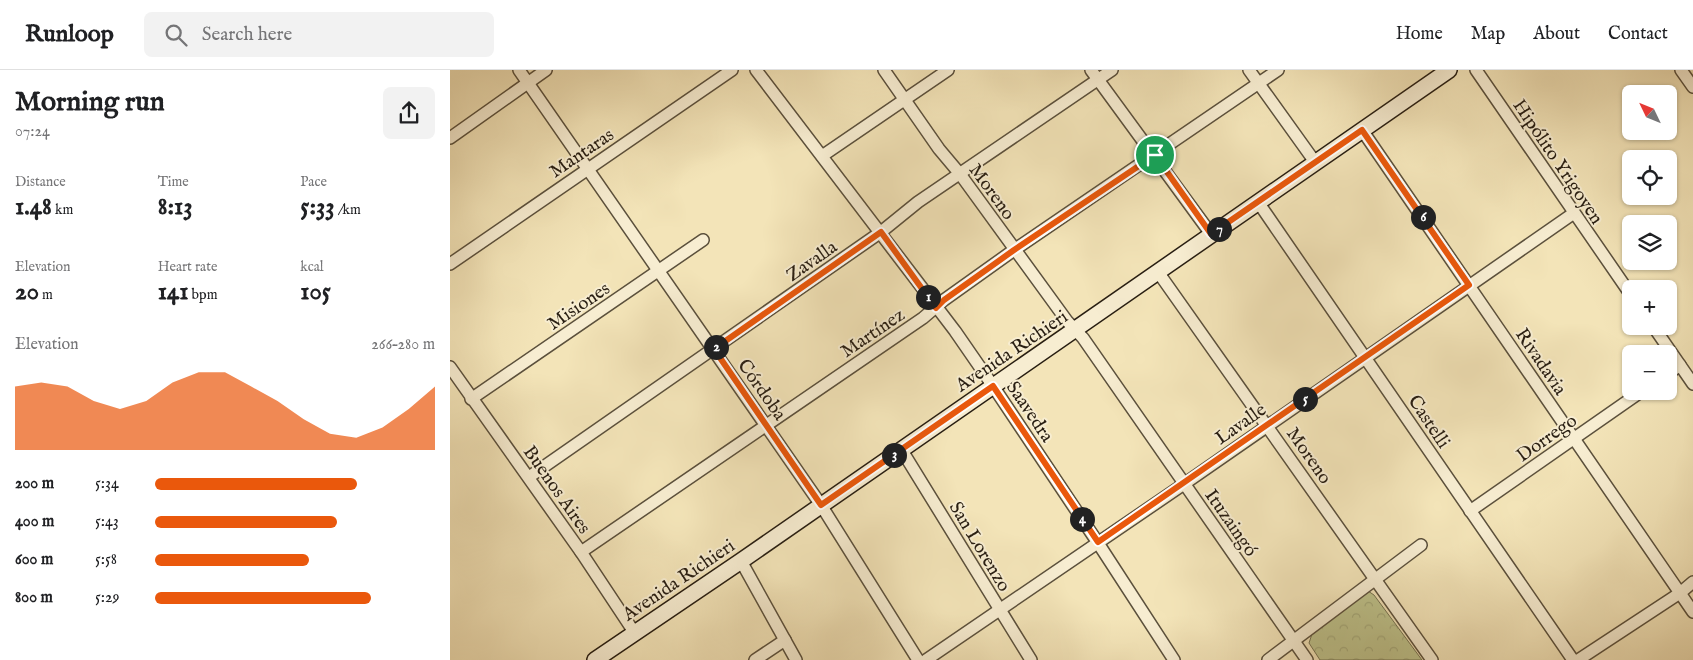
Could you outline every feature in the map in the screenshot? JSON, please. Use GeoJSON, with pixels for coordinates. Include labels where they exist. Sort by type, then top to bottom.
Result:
{"type":"FeatureCollection","features":[{"type":"Feature","properties":{"kind":"street","name":"Córdoba"},"geometry":{"type":"LineString","coordinates":[[519,70],[821,505],[918,660]]}},
{"type":"Feature","properties":{"kind":"street"},"geometry":{"type":"LineString","coordinates":[[450,138],[546,70]]}},
{"type":"Feature","properties":{"kind":"street","name":"Mantaras"},"geometry":{"type":"LineString","coordinates":[[450,264],[732,70]]}},
{"type":"Feature","properties":{"kind":"street","name":"Saavedra"},"geometry":{"type":"LineString","coordinates":[[756,70],[955,331],[1098,542],[1174,660]]}},
{"type":"Feature","properties":{"kind":"street","name":"Moreno"},"geometry":{"type":"LineString","coordinates":[[884,70],[945,157],[960,174],[1067,321],[1076,330]]}},
{"type":"Feature","properties":{"kind":"street"},"geometry":{"type":"LineString","coordinates":[[822,156],[948,70]]}},
{"type":"Feature","properties":{"kind":"street","name":"Zavalla"},"geometry":{"type":"LineString","coordinates":[[529,477],[881,232],[918,202],[960,174],[1094,75],[1112,70]]}},
{"type":"Feature","properties":{"kind":"street"},"geometry":{"type":"LineString","coordinates":[[1249,70],[1315,162]]}},
{"type":"Feature","properties":{"kind":"street","name":"Martínez"},"geometry":{"type":"LineString","coordinates":[[581,552],[922,318],[1014,250],[1278,70]]}},
{"type":"Feature","properties":{"kind":"street","name":"Avenida Richieri"},"geometry":{"type":"LineString","coordinates":[[594,660],[741,562],[1448,70]]}},
{"type":"Feature","properties":{"kind":"street","name":"Hipólito Yrigoyen"},"geometry":{"type":"LineString","coordinates":[[1476,70],[1622,282]]}},
{"type":"Feature","properties":{"kind":"street"},"geometry":{"type":"LineString","coordinates":[[1681,70],[1693,87]]}},
{"type":"Feature","properties":{"kind":"street"},"geometry":{"type":"LineString","coordinates":[[1094,75],[1155,155],[1211,234]]}},
{"type":"Feature","properties":{"kind":"street","name":"Rivadavia"},"geometry":{"type":"LineString","coordinates":[[1362,130],[1693,612]]}},
{"type":"Feature","properties":{"kind":"street","name":"Castelli"},"geometry":{"type":"LineString","coordinates":[[1258,202],[1573,660]]}},
{"type":"Feature","properties":{"kind":"street","name":"Lavalle"},"geometry":{"type":"LineString","coordinates":[[926,660],[1184,484],[1364,357],[1574,213]]}},
{"type":"Feature","properties":{"kind":"street","name":"Misiones"},"geometry":{"type":"LineString","coordinates":[[471,399],[703,240]]}},
{"type":"Feature","properties":{"kind":"street","name":"Moreno"},"geometry":{"type":"LineString","coordinates":[[1158,272],[1432,660]]}},
{"type":"Feature","properties":{"kind":"street","name":"Ituzaingó"},"geometry":{"type":"LineString","coordinates":[[1076,330],[1307,660]]}},
{"type":"Feature","properties":{"kind":"street"},"geometry":{"type":"LineString","coordinates":[[1659,335],[1693,384]]}},
{"type":"Feature","properties":{"kind":"street","name":"Buenos Aires"},"geometry":{"type":"LineString","coordinates":[[450,367],[471,399],[529,477],[634,632]]}},
{"type":"Feature","properties":{"kind":"street","name":"Dorrego"},"geometry":{"type":"LineString","coordinates":[[1470,511],[1629,400]]}},
{"type":"Feature","properties":{"kind":"street","name":"San Lorenzo"},"geometry":{"type":"LineString","coordinates":[[902,449],[1031,660]]}},
{"type":"Feature","properties":{"kind":"street"},"geometry":{"type":"LineString","coordinates":[[1268,660],[1422,545]]}},
{"type":"Feature","properties":{"kind":"street"},"geometry":{"type":"LineString","coordinates":[[741,562],[796,660]]}},
{"type":"Feature","properties":{"kind":"street"},"geometry":{"type":"LineString","coordinates":[[1578,660],[1693,582]]}},
{"type":"Feature","properties":{"kind":"street"},"geometry":{"type":"LineString","coordinates":[[755,660],[785,640]]}},
{"type":"Feature","properties":{"kind":"green space"},"geometry":{"type":"Polygon","coordinates":[[[1368,591],[1374,595],[1422,660],[1320,660],[1309,643],[1313,631],[1368,591]]]}},
{"type":"Feature","properties":{"kind":"route"},"geometry":{"type":"LineString","coordinates":[[1362,130],[1469,285],[1098,542],[993,386],[821,505],[714,349],[881,232],[936,308],[944,300],[1014,250],[1155,155],[1211,234],[1362,130]]}}]}
